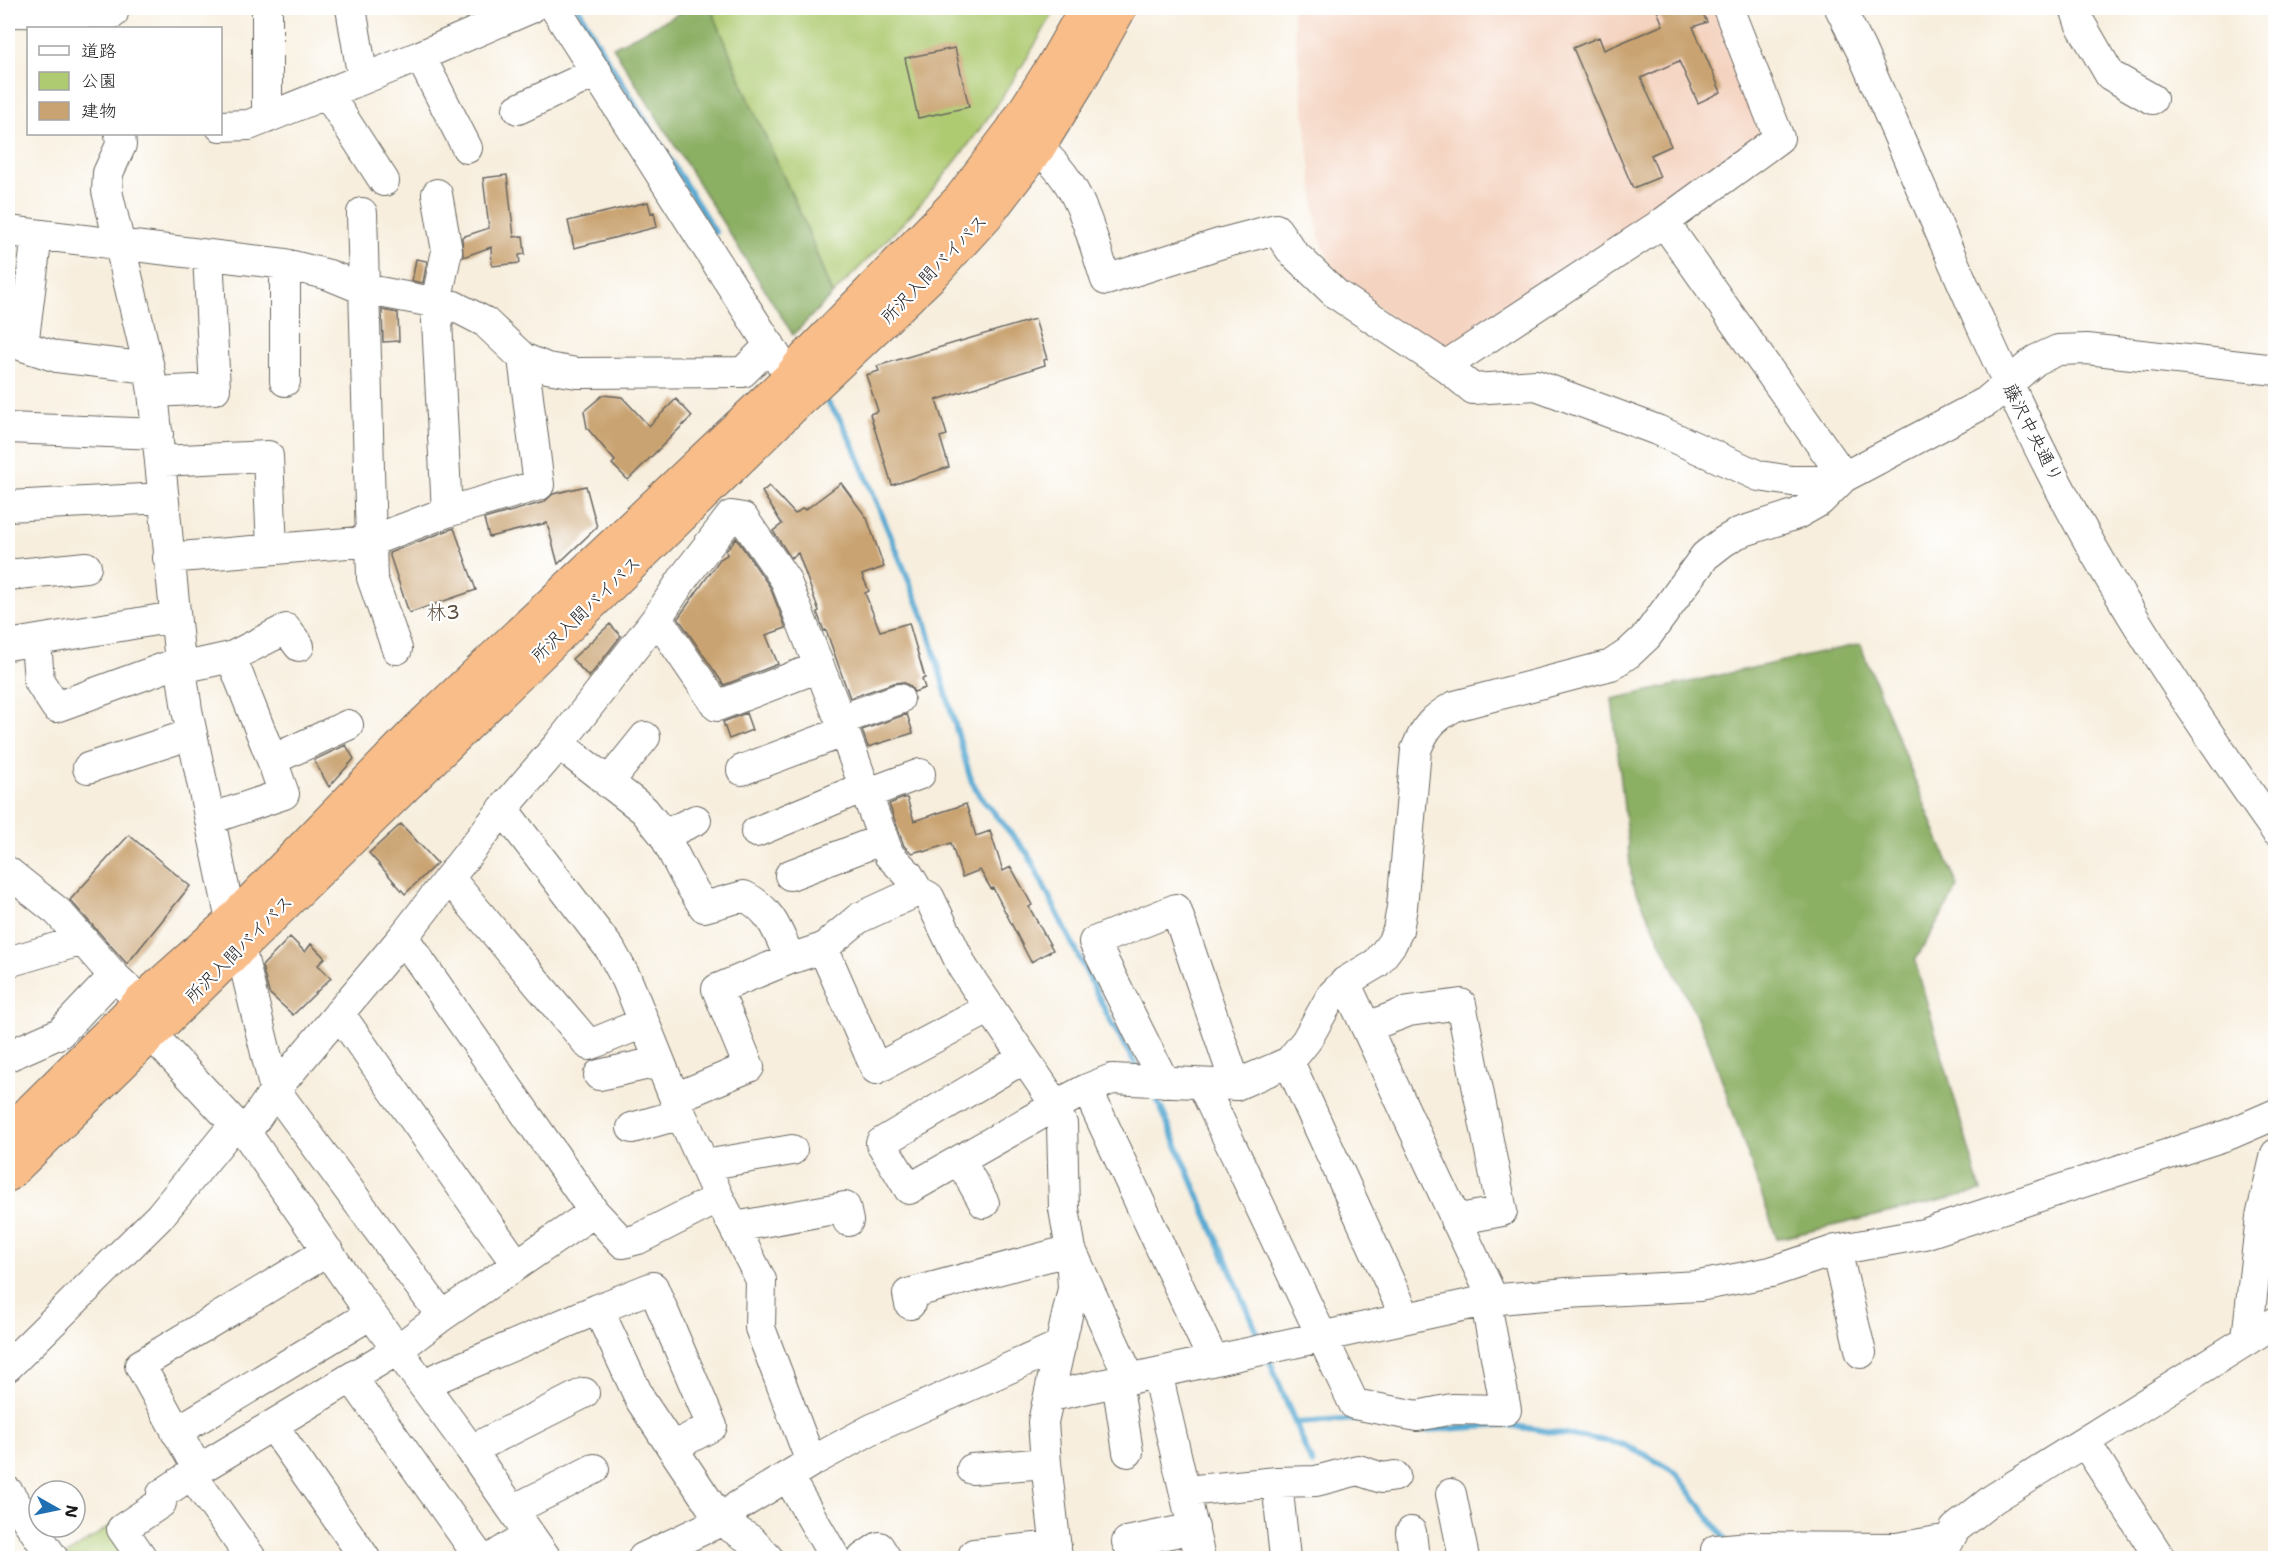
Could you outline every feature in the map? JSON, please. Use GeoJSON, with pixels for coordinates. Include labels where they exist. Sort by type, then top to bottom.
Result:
{"type":"FeatureCollection","features":[{"type":"Feature","properties":{"kind":"highway","name":"所沢入間バイパス"},"geometry":{"type":"LineString","coordinates":[[8,1133],[141,1001],[235,934],[653,544],[960,199],[1012,130],[1053,66],[1086,8]]}},
{"type":"Feature","properties":{"kind":"highway","name":"所沢入間バイパス"},"geometry":{"type":"LineString","coordinates":[[8,1175],[152,1035],[235,934],[418,729],[801,379],[933,274],[987,215],[1039,147],[1120,8]]}},
{"type":"Feature","properties":{"kind":"street"},"geometry":{"type":"LineString","coordinates":[[351,8],[363,79]]}},
{"type":"Feature","properties":{"kind":"street"},"geometry":{"type":"LineString","coordinates":[[222,126],[249,125],[531,8]]}},
{"type":"Feature","properties":{"kind":"street"},"geometry":{"type":"LineString","coordinates":[[555,8],[770,345],[801,379]]}},
{"type":"Feature","properties":{"kind":"street"},"geometry":{"type":"LineString","coordinates":[[1445,366],[1664,222],[1779,138],[1728,8]]}},
{"type":"Feature","properties":{"kind":"street","name":"藤沢中央通り"},"geometry":{"type":"LineString","coordinates":[[1840,8],[1866,61],[2008,384],[2056,481],[2126,608],[2205,730],[2276,831]]}},
{"type":"Feature","properties":{"kind":"street"},"geometry":{"type":"LineString","coordinates":[[2075,8],[2080,23],[2110,75],[2152,99]]}},
{"type":"Feature","properties":{"kind":"street"},"geometry":{"type":"LineString","coordinates":[[267,10],[267,118]]}},
{"type":"Feature","properties":{"kind":"street"},"geometry":{"type":"LineString","coordinates":[[8,12],[113,16]]}},
{"type":"Feature","properties":{"kind":"street"},"geometry":{"type":"LineString","coordinates":[[420,56],[467,148]]}},
{"type":"Feature","properties":{"kind":"street"},"geometry":{"type":"LineString","coordinates":[[518,109],[597,72]]}},
{"type":"Feature","properties":{"kind":"street"},"geometry":{"type":"LineString","coordinates":[[327,93],[384,181]]}},
{"type":"Feature","properties":{"kind":"street"},"geometry":{"type":"LineString","coordinates":[[1012,130],[1039,147],[1063,173],[1078,197],[1106,280],[1276,229],[1293,253],[1336,294],[1445,366],[1473,389],[1536,385],[1657,430],[1759,476],[1792,481],[1818,481],[1844,477]]}},
{"type":"Feature","properties":{"kind":"street"},"geometry":{"type":"LineString","coordinates":[[120,135],[121,145],[108,173],[107,191],[151,380],[180,665],[192,734],[235,934],[275,1090],[442,1316]]}},
{"type":"Feature","properties":{"kind":"street"},"geometry":{"type":"LineString","coordinates":[[437,194],[447,251],[436,302],[447,512]]}},
{"type":"Feature","properties":{"kind":"street"},"geometry":{"type":"LineString","coordinates":[[362,213],[372,578],[397,649]]}},
{"type":"Feature","properties":{"kind":"street"},"geometry":{"type":"LineString","coordinates":[[1664,222],[1844,477]]}},
{"type":"Feature","properties":{"kind":"street"},"geometry":{"type":"LineString","coordinates":[[8,231],[285,264],[329,275],[363,289],[454,306],[485,322],[523,358],[547,368],[577,373],[743,372],[770,345]]}},
{"type":"Feature","properties":{"kind":"street"},"geometry":{"type":"LineString","coordinates":[[37,235],[23,346],[57,357],[151,380],[214,389],[208,255]]}},
{"type":"Feature","properties":{"kind":"street"},"geometry":{"type":"LineString","coordinates":[[285,264],[285,381]]}},
{"type":"Feature","properties":{"kind":"street"},"geometry":{"type":"LineString","coordinates":[[1024,1058],[881,1143],[909,1189],[1055,1106],[1099,1084],[1161,1081],[1236,1085],[1289,1062],[1306,1041],[1332,995],[1345,982],[1377,963],[1392,943],[1398,930],[1416,750],[1424,731],[1438,715],[1455,706],[1611,664],[1647,636],[1705,556],[1738,533],[1797,513],[1820,501],[1844,477],[1986,402],[2036,360],[2058,350],[2073,348],[2276,370]]}},
{"type":"Feature","properties":{"kind":"street"},"geometry":{"type":"LineString","coordinates":[[168,558],[371,541],[447,512],[539,485],[523,358]]}},
{"type":"Feature","properties":{"kind":"street"},"geometry":{"type":"LineString","coordinates":[[8,428],[159,448],[268,456],[272,549]]}},
{"type":"Feature","properties":{"kind":"street"},"geometry":{"type":"LineString","coordinates":[[8,506],[163,498]]}},
{"type":"Feature","properties":{"kind":"street"},"geometry":{"type":"LineString","coordinates":[[8,1366],[159,1217],[275,1090],[403,937],[503,809],[559,744],[657,618],[684,577],[731,516],[742,518],[785,579],[889,855],[909,874],[918,891],[929,897],[963,968],[1055,1106],[1062,1124],[1064,1209],[1071,1250],[1073,1289],[1044,1422],[1046,1463],[1057,1552],[974,1554]]}},
{"type":"Feature","properties":{"kind":"street"},"geometry":{"type":"LineString","coordinates":[[653,544],[684,577]]}},
{"type":"Feature","properties":{"kind":"street"},"geometry":{"type":"LineString","coordinates":[[8,575],[86,567]]}},
{"type":"Feature","properties":{"kind":"street"},"geometry":{"type":"LineString","coordinates":[[174,616],[22,643],[39,681],[56,707],[180,665],[231,657],[285,628],[299,646]]}},
{"type":"Feature","properties":{"kind":"street"},"geometry":{"type":"LineString","coordinates":[[657,618],[717,706],[819,667]]}},
{"type":"Feature","properties":{"kind":"street"},"geometry":{"type":"LineString","coordinates":[[210,819],[284,794],[231,657]]}},
{"type":"Feature","properties":{"kind":"street"},"geometry":{"type":"LineString","coordinates":[[742,770],[899,699]]}},
{"type":"Feature","properties":{"kind":"street"},"geometry":{"type":"LineString","coordinates":[[272,760],[348,725]]}},
{"type":"Feature","properties":{"kind":"street"},"geometry":{"type":"LineString","coordinates":[[88,768],[192,734]]}},
{"type":"Feature","properties":{"kind":"street"},"geometry":{"type":"LineString","coordinates":[[608,783],[645,737]]}},
{"type":"Feature","properties":{"kind":"street"},"geometry":{"type":"LineString","coordinates":[[559,744],[644,810],[664,835],[704,907],[744,897],[756,902],[771,918],[790,959]]}},
{"type":"Feature","properties":{"kind":"street"},"geometry":{"type":"LineString","coordinates":[[756,832],[865,790],[920,774]]}},
{"type":"Feature","properties":{"kind":"street"},"geometry":{"type":"LineString","coordinates":[[503,809],[610,949],[627,980],[658,1062],[719,1198],[761,1280],[760,1328],[799,1469],[835,1558]]}},
{"type":"Feature","properties":{"kind":"street"},"geometry":{"type":"LineString","coordinates":[[664,835],[696,820]]}},
{"type":"Feature","properties":{"kind":"street"},"geometry":{"type":"LineString","coordinates":[[790,876],[883,839]]}},
{"type":"Feature","properties":{"kind":"street"},"geometry":{"type":"LineString","coordinates":[[8,872],[58,912],[114,976],[141,1001]]}},
{"type":"Feature","properties":{"kind":"street"},"geometry":{"type":"LineString","coordinates":[[449,878],[588,1045],[643,1023]]}},
{"type":"Feature","properties":{"kind":"street"},"geometry":{"type":"LineString","coordinates":[[632,1128],[749,1067],[717,989],[823,948],[859,918],[918,891]]}},
{"type":"Feature","properties":{"kind":"street"},"geometry":{"type":"LineString","coordinates":[[1161,1081],[1094,942],[1176,909],[1236,1085]]}},
{"type":"Feature","properties":{"kind":"street"},"geometry":{"type":"LineString","coordinates":[[403,937],[594,1212],[622,1244],[638,1239],[719,1198]]}},
{"type":"Feature","properties":{"kind":"street"},"geometry":{"type":"LineString","coordinates":[[8,962],[83,940]]}},
{"type":"Feature","properties":{"kind":"street"},"geometry":{"type":"LineString","coordinates":[[823,948],[876,1069],[990,1008]]}},
{"type":"Feature","properties":{"kind":"street"},"geometry":{"type":"LineString","coordinates":[[8,1056],[60,1033],[114,976]]}},
{"type":"Feature","properties":{"kind":"street"},"geometry":{"type":"LineString","coordinates":[[1202,1084],[1354,1404],[1417,1416],[1452,1409],[1506,1410],[1488,1314],[1488,1288],[1345,982]]}},
{"type":"Feature","properties":{"kind":"street"},"geometry":{"type":"LineString","coordinates":[[1367,1027],[1409,1011],[1461,1004],[1502,1211],[1455,1220]]}},
{"type":"Feature","properties":{"kind":"street"},"geometry":{"type":"LineString","coordinates":[[339,1013],[517,1265]]}},
{"type":"Feature","properties":{"kind":"street"},"geometry":{"type":"LineString","coordinates":[[152,1035],[240,1129],[546,1558]]}},
{"type":"Feature","properties":{"kind":"street"},"geometry":{"type":"LineString","coordinates":[[598,1076],[658,1062]]}},
{"type":"Feature","properties":{"kind":"street"},"geometry":{"type":"LineString","coordinates":[[1289,1062],[1406,1318]]}},
{"type":"Feature","properties":{"kind":"street"},"geometry":{"type":"LineString","coordinates":[[1099,1084],[1213,1360]]}},
{"type":"Feature","properties":{"kind":"street"},"geometry":{"type":"LineString","coordinates":[[1051,1396],[1489,1300],[1698,1286],[1771,1272],[1836,1250],[1924,1234],[2230,1134],[2276,1114]]}},
{"type":"Feature","properties":{"kind":"street"},"geometry":{"type":"LineString","coordinates":[[705,1165],[792,1150]]}},
{"type":"Feature","properties":{"kind":"street"},"geometry":{"type":"LineString","coordinates":[[2247,1338],[2261,1217],[2276,1154]]}},
{"type":"Feature","properties":{"kind":"street"},"geometry":{"type":"LineString","coordinates":[[960,1160],[984,1203]]}},
{"type":"Feature","properties":{"kind":"street"},"geometry":{"type":"LineString","coordinates":[[735,1227],[845,1207],[848,1221]]}},
{"type":"Feature","properties":{"kind":"street"},"geometry":{"type":"LineString","coordinates":[[142,1558],[122,1529],[161,1503],[162,1494],[397,1350],[442,1316],[594,1212]]}},
{"type":"Feature","properties":{"kind":"street"},"geometry":{"type":"LineString","coordinates":[[910,1304],[908,1294],[1071,1250]]}},
{"type":"Feature","properties":{"kind":"street"},"geometry":{"type":"LineString","coordinates":[[1071,1250],[1135,1378],[1186,1491],[1200,1558]]}},
{"type":"Feature","properties":{"kind":"street"},"geometry":{"type":"LineString","coordinates":[[1836,1250],[1861,1353]]}},
{"type":"Feature","properties":{"kind":"street"},"geometry":{"type":"LineString","coordinates":[[251,1558],[195,1472],[140,1365],[328,1251]]}},
{"type":"Feature","properties":{"kind":"street"},"geometry":{"type":"LineString","coordinates":[[425,1387],[437,1378],[653,1287],[712,1426],[673,1447]]}},
{"type":"Feature","properties":{"kind":"street"},"geometry":{"type":"LineString","coordinates":[[598,1310],[641,1401],[721,1521],[750,1540],[768,1558]]}},
{"type":"Feature","properties":{"kind":"street"},"geometry":{"type":"LineString","coordinates":[[176,1432],[370,1314]]}},
{"type":"Feature","properties":{"kind":"street"},"geometry":{"type":"LineString","coordinates":[[1716,1550],[1750,1547],[1810,1553],[1896,1548],[1945,1549],[1955,1529],[1993,1500],[2247,1338],[2276,1322]]}},
{"type":"Feature","properties":{"kind":"street"},"geometry":{"type":"LineString","coordinates":[[643,1558],[721,1521],[738,1506],[872,1429],[1060,1345]]}},
{"type":"Feature","properties":{"kind":"street"},"geometry":{"type":"LineString","coordinates":[[352,1378],[480,1558]]}},
{"type":"Feature","properties":{"kind":"street"},"geometry":{"type":"LineString","coordinates":[[1128,1452],[1135,1378]]}},
{"type":"Feature","properties":{"kind":"street"},"geometry":{"type":"LineString","coordinates":[[471,1450],[584,1393]]}},
{"type":"Feature","properties":{"kind":"street"},"geometry":{"type":"LineString","coordinates":[[273,1426],[365,1558]]}},
{"type":"Feature","properties":{"kind":"street"},"geometry":{"type":"LineString","coordinates":[[2085,1442],[2160,1558]]}},
{"type":"Feature","properties":{"kind":"street"},"geometry":{"type":"LineString","coordinates":[[972,1469],[1046,1463]]}},
{"type":"Feature","properties":{"kind":"street"},"geometry":{"type":"LineString","coordinates":[[492,1558],[521,1523],[594,1469]]}},
{"type":"Feature","properties":{"kind":"street"},"geometry":{"type":"LineString","coordinates":[[1186,1491],[1277,1482],[1316,1481],[1358,1470],[1382,1478],[1395,1476]]}},
{"type":"Feature","properties":{"kind":"street"},"geometry":{"type":"LineString","coordinates":[[1277,1482],[1286,1558]]}},
{"type":"Feature","properties":{"kind":"street"},"geometry":{"type":"LineString","coordinates":[[8,1492],[53,1558]]}},
{"type":"Feature","properties":{"kind":"street"},"geometry":{"type":"LineString","coordinates":[[1451,1494],[1464,1558]]}},
{"type":"Feature","properties":{"kind":"street"},"geometry":{"type":"LineString","coordinates":[[1127,1542],[1194,1528]]}},
{"type":"Feature","properties":{"kind":"street"},"geometry":{"type":"LineString","coordinates":[[863,1558],[879,1547],[886,1558]]}},
{"type":"Feature","properties":{"kind":"shaded area"},"geometry":{"type":"Polygon","coordinates":[[[1292,8],[1719,8],[1764,134],[1455,346],[1433,352],[1332,268],[1318,233],[1292,8]]]}},
{"type":"Feature","properties":{"kind":"green space"},"geometry":{"type":"Polygon","coordinates":[[[690,8],[711,8],[752,107],[806,226],[832,295],[793,335],[613,47],[690,8]]]}},
{"type":"Feature","properties":{"kind":"green space"},"geometry":{"type":"Polygon","coordinates":[[[711,8],[1056,8],[1011,84],[959,157],[910,215],[832,295],[806,226],[752,107],[711,8]]]}},
{"type":"Feature","properties":{"kind":"green space"},"geometry":{"type":"Polygon","coordinates":[[[1860,644],[1958,887],[1915,961],[1981,1191],[1777,1239],[1709,1043],[1632,882],[1612,699],[1860,644]]]}},
{"type":"Feature","properties":{"kind":"green space"},"geometry":{"type":"Polygon","coordinates":[[[111,1525],[134,1558],[64,1557],[111,1525]]]}},
{"type":"Feature","properties":{"kind":"building"},"geometry":{"type":"Polygon","coordinates":[[[1656,8],[1700,8],[1707,22],[1693,27],[1721,92],[1698,103],[1679,61],[1641,78],[1671,146],[1651,155],[1660,177],[1633,188],[1573,48],[1599,37],[1604,50],[1663,25],[1656,8]]]}},
{"type":"Feature","properties":{"kind":"building"},"geometry":{"type":"Polygon","coordinates":[[[955,48],[969,107],[918,118],[905,58],[955,48]]]}},
{"type":"Feature","properties":{"kind":"building"},"geometry":{"type":"Polygon","coordinates":[[[507,175],[514,237],[523,236],[525,254],[519,255],[520,263],[492,266],[491,247],[463,257],[462,237],[489,228],[483,178],[507,175]]]}},
{"type":"Feature","properties":{"kind":"building"},"geometry":{"type":"Polygon","coordinates":[[[648,202],[651,213],[654,212],[657,227],[574,248],[568,221],[648,202]]]}},
{"type":"Feature","properties":{"kind":"building"},"geometry":{"type":"Polygon","coordinates":[[[416,259],[427,261],[423,283],[412,281],[416,259]]]}},
{"type":"Feature","properties":{"kind":"building"},"geometry":{"type":"Polygon","coordinates":[[[382,310],[398,313],[399,341],[383,342],[382,310]]]}},
{"type":"Feature","properties":{"kind":"building"},"geometry":{"type":"Polygon","coordinates":[[[1035,319],[1047,359],[1044,360],[1045,365],[936,400],[947,435],[940,437],[949,467],[892,485],[870,414],[878,411],[866,375],[879,371],[877,366],[1035,319]]]}},
{"type":"Feature","properties":{"kind":"building"},"geometry":{"type":"Polygon","coordinates":[[[603,395],[622,397],[649,426],[676,399],[692,416],[628,480],[612,464],[615,461],[587,428],[584,411],[603,395]]]}},
{"type":"Feature","properties":{"kind":"building"},"geometry":{"type":"Polygon","coordinates":[[[841,483],[867,518],[884,567],[862,575],[869,591],[865,593],[880,631],[909,623],[925,678],[922,679],[925,688],[914,692],[903,682],[894,683],[850,698],[826,630],[824,631],[817,612],[819,611],[798,553],[791,558],[773,531],[782,524],[762,492],[769,486],[795,514],[803,508],[805,510],[841,483]]]}},
{"type":"Feature","properties":{"kind":"building"},"geometry":{"type":"Polygon","coordinates":[[[586,486],[597,527],[558,564],[547,523],[489,537],[484,519],[544,502],[553,494],[586,486]]]}},
{"type":"Feature","properties":{"kind":"building"},"geometry":{"type":"Polygon","coordinates":[[[454,528],[476,590],[409,613],[389,553],[454,528]]]}},
{"type":"Feature","properties":{"kind":"building"},"geometry":{"type":"Polygon","coordinates":[[[736,538],[770,587],[786,628],[766,635],[778,664],[724,685],[678,618],[720,559],[727,555],[726,551],[736,538]]]}},
{"type":"Feature","properties":{"kind":"building"},"geometry":{"type":"Polygon","coordinates":[[[610,624],[621,636],[589,677],[572,659],[610,624]]]}},
{"type":"Feature","properties":{"kind":"building"},"geometry":{"type":"Polygon","coordinates":[[[746,713],[752,730],[729,739],[723,722],[746,713]]]}},
{"type":"Feature","properties":{"kind":"building"},"geometry":{"type":"Polygon","coordinates":[[[907,714],[913,733],[868,747],[862,730],[907,714]]]}},
{"type":"Feature","properties":{"kind":"building"},"geometry":{"type":"Polygon","coordinates":[[[346,745],[354,759],[329,787],[314,760],[346,745]]]}},
{"type":"Feature","properties":{"kind":"building"},"geometry":{"type":"Polygon","coordinates":[[[907,798],[914,821],[966,804],[976,836],[990,831],[1003,871],[1011,867],[1032,905],[1029,907],[1053,950],[1031,962],[993,888],[991,889],[980,870],[962,877],[951,843],[924,852],[923,850],[912,853],[904,846],[889,804],[907,798]]]}},
{"type":"Feature","properties":{"kind":"building"},"geometry":{"type":"Polygon","coordinates":[[[401,824],[437,863],[405,894],[369,853],[401,824]]]}},
{"type":"Feature","properties":{"kind":"building"},"geometry":{"type":"Polygon","coordinates":[[[129,835],[190,886],[127,964],[70,900],[129,835]]]}},
{"type":"Feature","properties":{"kind":"building"},"geometry":{"type":"Polygon","coordinates":[[[290,937],[305,952],[311,944],[325,958],[318,965],[331,978],[293,1015],[269,993],[262,966],[290,937]]]}},
{"type":"Feature","properties":{"kind":"waterway"},"geometry":{"type":"LineString","coordinates":[[578,8],[604,54],[715,232]]}},
{"type":"Feature","properties":{"kind":"waterway"},"geometry":{"type":"LineString","coordinates":[[821,394],[840,419],[853,445],[925,620],[971,780],[980,796],[1028,854],[1109,1018],[1140,1072]]}},
{"type":"Feature","properties":{"kind":"waterway"},"geometry":{"type":"LineString","coordinates":[[1151,1091],[1161,1108],[1261,1342]]}},
{"type":"Feature","properties":{"kind":"waterway"},"geometry":{"type":"LineString","coordinates":[[1268,1357],[1312,1464]]}},
{"type":"Feature","properties":{"kind":"waterway"},"geometry":{"type":"LineString","coordinates":[[1296,1423],[1361,1419]]}},
{"type":"Feature","properties":{"kind":"waterway"},"geometry":{"type":"LineString","coordinates":[[1392,1426],[1411,1431],[1509,1425],[1618,1443],[1644,1454],[1676,1473],[1725,1539]]}},
{"type":"Feature","properties":{"kind":"district","name":"林3"},"geometry":{"type":"Point","coordinates":[443,612]}}]}
